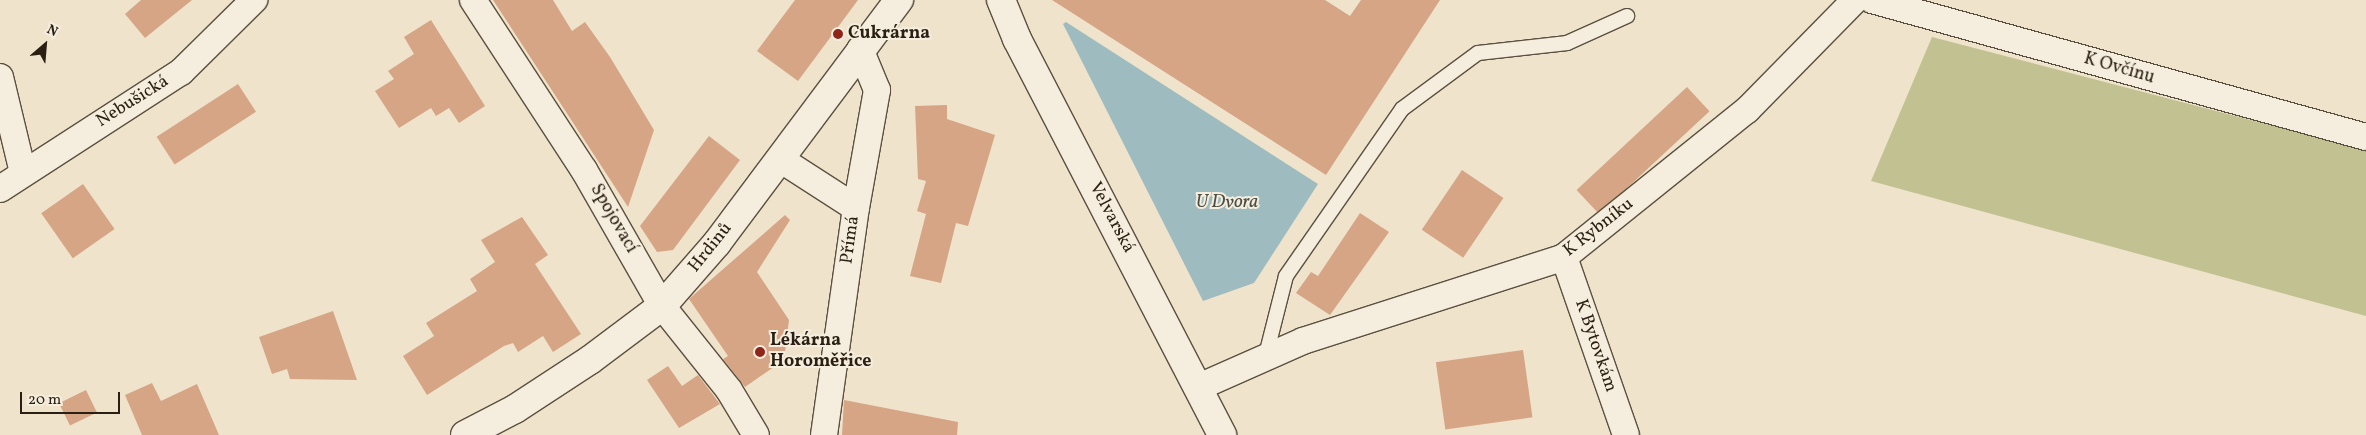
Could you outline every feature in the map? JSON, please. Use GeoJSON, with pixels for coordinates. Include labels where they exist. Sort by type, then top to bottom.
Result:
{"type":"FeatureCollection","features":[{"type":"Feature","properties":{"kind":"street","name":"Nebušická"},"geometry":{"type":"LineString","coordinates":[[0,189],[181,72],[254,0]]}},
{"type":"Feature","properties":{"kind":"street","name":"Spojovací"},"geometry":{"type":"LineString","coordinates":[[473,0],[584,170],[662,306],[729,390],[756,435]]}},
{"type":"Feature","properties":{"kind":"street","name":"Hrdinů"},"geometry":{"type":"LineString","coordinates":[[465,435],[515,408],[590,360],[662,306],[717,243],[860,49],[899,0]]}},
{"type":"Feature","properties":{"kind":"street","name":"Velvarská"},"geometry":{"type":"LineString","coordinates":[[1001,0],[1017,39],[1199,387],[1222,435]]}},
{"type":"Feature","properties":{"kind":"street","name":"K Rybníku"},"geometry":{"type":"LineString","coordinates":[[1199,387],[1266,355],[1564,257],[1747,110],[1855,0]]}},
{"type":"Feature","properties":{"kind":"street","name":"K Ovčínu"},"geometry":{"type":"LineString","coordinates":[[1872,0],[2366,137]]}},
{"type":"Feature","properties":{"kind":"street","name":"Přímá"},"geometry":{"type":"LineString","coordinates":[[824,435],[856,208],[877,90],[860,49]]}},
{"type":"Feature","properties":{"kind":"street"},"geometry":{"type":"LineString","coordinates":[[0,77],[23,173]]}},
{"type":"Feature","properties":{"kind":"street"},"geometry":{"type":"LineString","coordinates":[[780,159],[856,208]]}},
{"type":"Feature","properties":{"kind":"street","name":"K Bytovkám"},"geometry":{"type":"LineString","coordinates":[[1564,257],[1626,435]]}},
{"type":"Feature","properties":{"kind":"lane"},"geometry":{"type":"LineString","coordinates":[[1266,355],[1286,276],[1402,109],[1478,53],[1567,43],[1627,16]]}},
{"type":"Feature","properties":{"kind":"shaded area"},"geometry":{"type":"Polygon","coordinates":[[[1932,37],[2366,150],[2366,316],[1871,181],[1932,37]]]}},
{"type":"Feature","properties":{"kind":"water","name":"U Dvora"},"geometry":{"type":"Polygon","coordinates":[[[1066,22],[1318,184],[1254,283],[1203,301],[1063,24],[1066,22]]]}},
{"type":"Feature","properties":{"kind":"building"},"geometry":{"type":"Polygon","coordinates":[[[141,0],[192,0],[145,38],[125,14],[141,0]]]}},
{"type":"Feature","properties":{"kind":"building"},"geometry":{"type":"Polygon","coordinates":[[[493,0],[553,0],[572,31],[585,22],[610,57],[654,130],[628,207],[493,0]]]}},
{"type":"Feature","properties":{"kind":"building"},"geometry":{"type":"Polygon","coordinates":[[[795,0],[858,0],[798,81],[757,51],[795,0]]]}},
{"type":"Feature","properties":{"kind":"building"},"geometry":{"type":"Polygon","coordinates":[[[1052,0],[1325,0],[1350,16],[1361,0],[1440,0],[1326,175],[1052,0]]]}},
{"type":"Feature","properties":{"kind":"building"},"geometry":{"type":"Polygon","coordinates":[[[431,20],[485,106],[459,123],[449,108],[436,116],[431,108],[399,128],[375,91],[394,79],[388,71],[414,54],[404,37],[431,20]]]}},
{"type":"Feature","properties":{"kind":"building"},"geometry":{"type":"Polygon","coordinates":[[[238,84],[256,112],[175,165],[157,137],[238,84]]]}},
{"type":"Feature","properties":{"kind":"building"},"geometry":{"type":"Polygon","coordinates":[[[1687,87],[1710,111],[1599,214],[1577,190],[1687,87]]]}},
{"type":"Feature","properties":{"kind":"building"},"geometry":{"type":"Polygon","coordinates":[[[947,105],[947,119],[995,135],[968,226],[956,223],[941,283],[910,276],[926,214],[917,211],[926,181],[918,179],[915,106],[947,105]]]}},
{"type":"Feature","properties":{"kind":"building"},"geometry":{"type":"Polygon","coordinates":[[[709,136],[740,160],[673,250],[657,252],[640,226],[709,136]]]}},
{"type":"Feature","properties":{"kind":"building"},"geometry":{"type":"Polygon","coordinates":[[[1462,170],[1503,198],[1463,258],[1422,230],[1462,170]]]}},
{"type":"Feature","properties":{"kind":"building"},"geometry":{"type":"Polygon","coordinates":[[[83,184],[115,229],[73,258],[41,213],[83,184]]]}},
{"type":"Feature","properties":{"kind":"building"},"geometry":{"type":"Polygon","coordinates":[[[1360,213],[1389,232],[1330,315],[1296,293],[1311,272],[1318,276],[1360,213]]]}},
{"type":"Feature","properties":{"kind":"building"},"geometry":{"type":"Polygon","coordinates":[[[785,215],[790,220],[757,272],[789,320],[784,360],[745,387],[723,359],[728,356],[689,299],[785,215]]]}},
{"type":"Feature","properties":{"kind":"building"},"geometry":{"type":"Polygon","coordinates":[[[522,217],[548,255],[535,264],[581,334],[553,352],[543,336],[518,352],[513,343],[504,346],[427,395],[403,356],[434,336],[426,323],[477,291],[470,279],[495,262],[481,240],[522,217]]]}},
{"type":"Feature","properties":{"kind":"building"},"geometry":{"type":"Polygon","coordinates":[[[333,311],[357,380],[290,379],[287,369],[272,374],[259,337],[333,311]]]}},
{"type":"Feature","properties":{"kind":"building"},"geometry":{"type":"Polygon","coordinates":[[[1523,350],[1532,417],[1445,430],[1436,362],[1523,350]]]}},
{"type":"Feature","properties":{"kind":"building"},"geometry":{"type":"Polygon","coordinates":[[[668,366],[682,386],[698,375],[720,404],[679,428],[647,380],[668,366]]]}},
{"type":"Feature","properties":{"kind":"building"},"geometry":{"type":"Polygon","coordinates":[[[152,383],[161,401],[197,384],[219,435],[142,435],[125,395],[152,383]]]}},
{"type":"Feature","properties":{"kind":"building"},"geometry":{"type":"Polygon","coordinates":[[[86,390],[97,412],[70,426],[59,403],[86,390]]]}},
{"type":"Feature","properties":{"kind":"building"},"geometry":{"type":"Polygon","coordinates":[[[844,400],[958,422],[957,435],[842,435],[844,400]]]}},
{"type":"Feature","properties":{"kind":"place","name":"Cukrárna"},"geometry":{"type":"Point","coordinates":[838,34]}},
{"type":"Feature","properties":{"kind":"place","name":"Lékárna Horoměřice"},"geometry":{"type":"Point","coordinates":[760,352]}}]}
